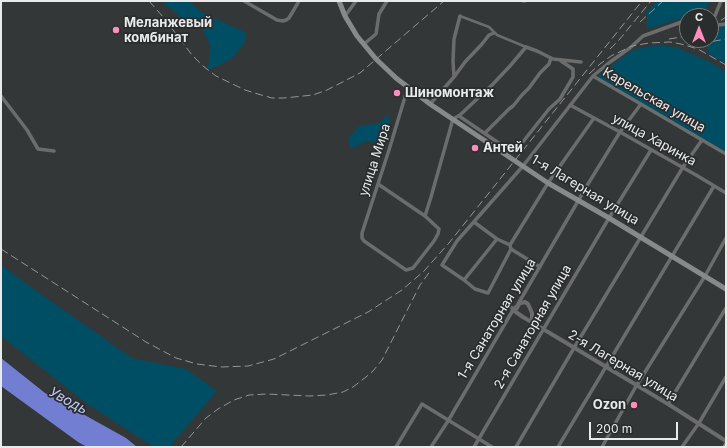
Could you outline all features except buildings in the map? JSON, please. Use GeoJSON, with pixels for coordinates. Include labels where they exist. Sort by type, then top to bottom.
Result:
{"type":"FeatureCollection","features":[{"type":"Feature","properties":{"kind":"main road","name":"1-я Лагерная улица"},"geometry":{"type":"LineString","coordinates":[[339,1],[354,31],[364,44],[386,68],[430,104],[456,118],[548,183],[726,289]]}},
{"type":"Feature","properties":{"kind":"street"},"geometry":{"type":"LineString","coordinates":[[244,1],[277,20],[283,21],[286,20],[299,1]]}},
{"type":"Feature","properties":{"kind":"street"},"geometry":{"type":"LineString","coordinates":[[346,16],[356,1]]}},
{"type":"Feature","properties":{"kind":"street"},"geometry":{"type":"LineString","coordinates":[[364,44],[376,34],[378,14],[387,1]]}},
{"type":"Feature","properties":{"kind":"street"},"geometry":{"type":"LineString","coordinates":[[454,77],[454,39],[460,16],[489,27],[494,33],[553,60],[580,62]]}},
{"type":"Feature","properties":{"kind":"street"},"geometry":{"type":"LineString","coordinates":[[594,118],[548,183],[511,247],[488,294],[475,289],[442,266],[457,242],[523,166],[593,76],[630,48],[643,36],[679,23]]}},
{"type":"Feature","properties":{"kind":"street"},"geometry":{"type":"LineString","coordinates":[[430,104],[489,35],[494,33]]}},
{"type":"Feature","properties":{"kind":"street"},"geometry":{"type":"LineString","coordinates":[[378,184],[425,216],[456,118],[493,84],[526,47]]}},
{"type":"Feature","properties":{"kind":"street"},"geometry":{"type":"LineString","coordinates":[[485,134],[529,88],[549,64],[551,58]]}},
{"type":"Feature","properties":{"kind":"street"},"geometry":{"type":"LineString","coordinates":[[456,118],[485,134],[509,150],[518,148],[549,109],[560,99],[573,77],[573,69],[560,60]]}},
{"type":"Feature","properties":{"kind":"street","name":"Карельская улица"},"geometry":{"type":"LineString","coordinates":[[593,76],[726,154]]}},
{"type":"Feature","properties":{"kind":"street","name":"улица Мира"},"geometry":{"type":"LineString","coordinates":[[408,87],[362,233],[362,238],[364,241],[406,270],[413,268],[438,234],[439,229],[425,216]]}},
{"type":"Feature","properties":{"kind":"street"},"geometry":{"type":"LineString","coordinates":[[1,96],[27,130],[38,149],[54,151]]}},
{"type":"Feature","properties":{"kind":"street","name":"1-я Санаторная улица"},"geometry":{"type":"LineString","coordinates":[[431,447],[448,421],[512,308],[517,306],[620,132],[641,104]]}},
{"type":"Feature","properties":{"kind":"street","name":"улица Харинка"},"geometry":{"type":"LineString","coordinates":[[570,105],[726,193]]}},
{"type":"Feature","properties":{"kind":"street"},"geometry":{"type":"LineString","coordinates":[[516,447],[641,237],[702,140]]}},
{"type":"Feature","properties":{"kind":"street","name":"2-я Санаторная улица"},"geometry":{"type":"LineString","coordinates":[[474,447],[609,218],[651,150]]}},
{"type":"Feature","properties":{"kind":"street"},"geometry":{"type":"LineString","coordinates":[[558,447],[714,186]]}},
{"type":"Feature","properties":{"kind":"street"},"geometry":{"type":"LineString","coordinates":[[474,222],[497,240],[511,247],[540,267]]}},
{"type":"Feature","properties":{"kind":"street"},"geometry":{"type":"LineString","coordinates":[[602,447],[637,386],[705,276],[726,238]]}},
{"type":"Feature","properties":{"kind":"street"},"geometry":{"type":"LineString","coordinates":[[464,280],[497,240]]}},
{"type":"Feature","properties":{"kind":"street"},"geometry":{"type":"LineString","coordinates":[[519,314],[517,306],[523,302],[528,304],[532,313],[532,320],[534,324]]}},
{"type":"Feature","properties":{"kind":"street","name":"2-я Лагерная улица"},"geometry":{"type":"LineString","coordinates":[[512,308],[543,330],[668,404],[726,441]]}},
{"type":"Feature","properties":{"kind":"street"},"geometry":{"type":"LineString","coordinates":[[668,404],[726,308]]}},
{"type":"Feature","properties":{"kind":"street"},"geometry":{"type":"LineString","coordinates":[[682,447],[726,377]]}},
{"type":"Feature","properties":{"kind":"street"},"geometry":{"type":"LineString","coordinates":[[396,447],[422,404],[492,447]]}},
{"type":"Feature","properties":{"kind":"shaded area"},"geometry":{"type":"Polygon","coordinates":[[[164,1],[189,1],[201,12],[245,32],[245,42],[233,57],[222,64],[207,70],[210,45],[202,28],[191,26],[164,3],[164,1]]]}},
{"type":"Feature","properties":{"kind":"shaded area"},"geometry":{"type":"Polygon","coordinates":[[[656,1],[710,1],[706,8],[679,8],[679,19],[647,29],[647,16],[645,14],[656,1]]]}},
{"type":"Feature","properties":{"kind":"shaded area"},"geometry":{"type":"Polygon","coordinates":[[[726,21],[726,64],[708,53],[707,48],[719,48],[719,26],[726,21]]]}},
{"type":"Feature","properties":{"kind":"shaded area"},"geometry":{"type":"Polygon","coordinates":[[[655,45],[676,47],[712,63],[726,72],[726,152],[597,77],[632,50],[655,45]]]}},
{"type":"Feature","properties":{"kind":"shaded area"},"geometry":{"type":"Polygon","coordinates":[[[388,114],[390,121],[384,143],[379,144],[371,141],[365,141],[351,148],[348,139],[359,126],[379,123],[388,114]]]}},
{"type":"Feature","properties":{"kind":"shaded area"},"geometry":{"type":"Polygon","coordinates":[[[1,265],[132,358],[186,369],[217,391],[169,447],[154,447],[86,403],[1,336],[1,265]]]}},
{"type":"Feature","properties":{"kind":"water"},"geometry":{"type":"Polygon","coordinates":[[[1,358],[45,393],[126,438],[137,447],[87,447],[78,442],[1,386],[1,358]]]}},
{"type":"Feature","properties":{"kind":"railway"},"geometry":{"type":"LineString","coordinates":[[149,1],[192,55],[203,66],[216,76],[245,90],[272,98],[313,95],[327,90],[360,73],[444,1]]}},
{"type":"Feature","properties":{"kind":"railway"},"geometry":{"type":"LineString","coordinates":[[1,249],[146,342],[176,358],[197,364],[221,367],[248,366],[274,359],[368,312],[402,290],[424,271],[449,243],[642,1]]}},
{"type":"Feature","properties":{"kind":"railway"},"geometry":{"type":"LineString","coordinates":[[610,49],[651,1]]}},
{"type":"Feature","properties":{"kind":"railway"},"geometry":{"type":"LineString","coordinates":[[640,22],[663,1]]}},
{"type":"Feature","properties":{"kind":"railway"},"geometry":{"type":"LineString","coordinates":[[719,22],[726,17]]}},
{"type":"Feature","properties":{"kind":"railway"},"geometry":{"type":"LineString","coordinates":[[669,39],[679,37]]}},
{"type":"Feature","properties":{"kind":"railway"},"geometry":{"type":"LineString","coordinates":[[719,40],[726,39]]}},
{"type":"Feature","properties":{"kind":"railway"},"geometry":{"type":"LineString","coordinates":[[589,74],[611,56],[632,46],[649,43],[670,42],[681,44],[698,49],[726,65]]}},
{"type":"Feature","properties":{"kind":"railway"},"geometry":{"type":"LineString","coordinates":[[181,447],[206,418],[234,400],[249,395],[267,394],[309,396],[327,395],[343,392],[353,387],[373,371],[382,360],[420,285],[431,270]]}},
{"type":"Feature","properties":{"kind":"place","name":"Меланжевый комбинат"},"geometry":{"type":"Point","coordinates":[116,30]}},
{"type":"Feature","properties":{"kind":"place","name":"Шиномонтаж"},"geometry":{"type":"Point","coordinates":[397,93]}},
{"type":"Feature","properties":{"kind":"place","name":"Антей"},"geometry":{"type":"Point","coordinates":[475,148]}},
{"type":"Feature","properties":{"kind":"place","name":"Ozon"},"geometry":{"type":"Point","coordinates":[634,405]}},
{"type":"Feature","properties":{"kind":"water label","name":"Уводь"},"geometry":{"type":"Point","coordinates":[68,401]}}]}
